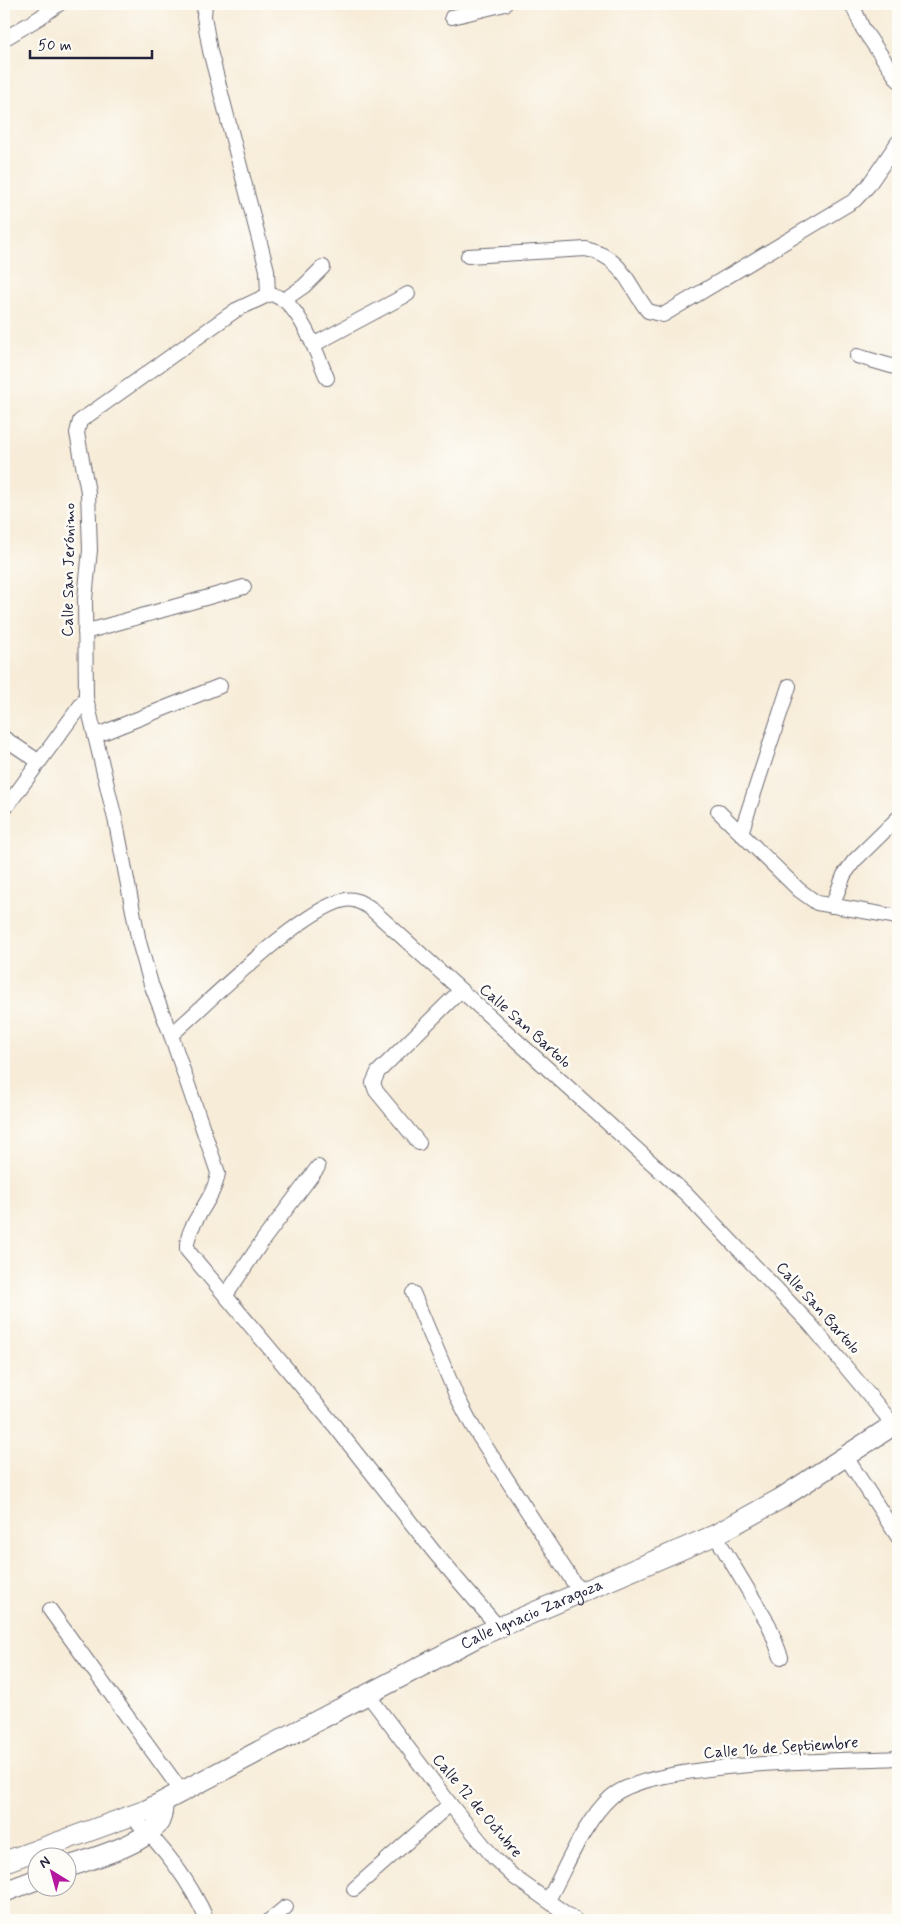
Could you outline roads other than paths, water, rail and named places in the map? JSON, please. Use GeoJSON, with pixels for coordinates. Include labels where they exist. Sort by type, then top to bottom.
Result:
{"type":"FeatureCollection","features":[{"type":"Feature","properties":{"kind":"street"},"geometry":{"type":"LineString","coordinates":[[4,39],[40,18],[59,4]]}},
{"type":"Feature","properties":{"kind":"street"},"geometry":{"type":"LineString","coordinates":[[205,4],[204,16],[210,51],[267,270],[268,295],[280,297],[291,306],[313,345],[327,378]]}},
{"type":"Feature","properties":{"kind":"street"},"geometry":{"type":"LineString","coordinates":[[452,18],[505,4]]}},
{"type":"Feature","properties":{"kind":"street"},"geometry":{"type":"LineString","coordinates":[[852,4],[867,36],[898,80]]}},
{"type":"Feature","properties":{"kind":"street"},"geometry":{"type":"LineString","coordinates":[[468,256],[586,249],[599,252],[609,257],[618,266],[648,311],[664,315],[855,200],[868,186],[898,142]]}},
{"type":"Feature","properties":{"kind":"street"},"geometry":{"type":"LineString","coordinates":[[284,300],[304,286],[323,267]]}},
{"type":"Feature","properties":{"kind":"street"},"geometry":{"type":"LineString","coordinates":[[313,345],[408,294]]}},
{"type":"Feature","properties":{"kind":"street","name":"Calle San Jerónimo"},"geometry":{"type":"LineString","coordinates":[[172,1035],[150,984],[139,942],[116,824],[86,698],[86,575],[90,550],[88,492],[77,433],[80,421],[236,310],[268,295]]}},
{"type":"Feature","properties":{"kind":"street"},"geometry":{"type":"LineString","coordinates":[[857,356],[898,368]]}},
{"type":"Feature","properties":{"kind":"street"},"geometry":{"type":"LineString","coordinates":[[86,632],[244,587]]}},
{"type":"Feature","properties":{"kind":"street"},"geometry":{"type":"LineString","coordinates":[[95,736],[220,686]]}},
{"type":"Feature","properties":{"kind":"street"},"geometry":{"type":"LineString","coordinates":[[741,832],[789,686]]}},
{"type":"Feature","properties":{"kind":"street"},"geometry":{"type":"LineString","coordinates":[[4,810],[38,760],[86,698]]}},
{"type":"Feature","properties":{"kind":"street"},"geometry":{"type":"LineString","coordinates":[[4,738],[38,760]]}},
{"type":"Feature","properties":{"kind":"street"},"geometry":{"type":"LineString","coordinates":[[718,811],[806,896],[816,903],[898,917]]}},
{"type":"Feature","properties":{"kind":"street"},"geometry":{"type":"LineString","coordinates":[[832,906],[844,875],[854,861],[898,818]]}},
{"type":"Feature","properties":{"kind":"street","name":"Calle San Bartolo"},"geometry":{"type":"LineString","coordinates":[[172,1035],[290,932],[316,912],[346,900],[356,900],[369,908],[686,1194],[805,1318],[896,1423]]}},
{"type":"Feature","properties":{"kind":"street"},"geometry":{"type":"LineString","coordinates":[[419,1143],[376,1090],[373,1083],[378,1072],[460,991]]}},
{"type":"Feature","properties":{"kind":"street"},"geometry":{"type":"LineString","coordinates":[[172,1035],[218,1173],[213,1193],[189,1233],[187,1250],[334,1425],[434,1552],[499,1628]]}},
{"type":"Feature","properties":{"kind":"street"},"geometry":{"type":"LineString","coordinates":[[226,1295],[263,1240],[318,1167]]}},
{"type":"Feature","properties":{"kind":"street"},"geometry":{"type":"LineString","coordinates":[[414,1293],[456,1395],[473,1427],[581,1594]]}},
{"type":"Feature","properties":{"kind":"street","name":"Calle Ignacio Zaragoza"},"geometry":{"type":"LineString","coordinates":[[4,1862],[163,1803],[499,1628],[715,1535],[780,1499],[896,1423]]}},
{"type":"Feature","properties":{"kind":"street"},"geometry":{"type":"LineString","coordinates":[[846,1457],[898,1537]]}},
{"type":"Feature","properties":{"kind":"street"},"geometry":{"type":"LineString","coordinates":[[715,1535],[769,1625],[782,1658]]}},
{"type":"Feature","properties":{"kind":"street"},"geometry":{"type":"LineString","coordinates":[[50,1610],[182,1792]]}},
{"type":"Feature","properties":{"kind":"street","name":"Calle 12 de Octubre"},"geometry":{"type":"LineString","coordinates":[[368,1696],[450,1804],[494,1858],[514,1877],[575,1920]]}},
{"type":"Feature","properties":{"kind":"street","name":"Calle 16 de Septiembre"},"geometry":{"type":"LineString","coordinates":[[548,1900],[600,1810],[612,1796],[627,1787],[646,1780],[719,1767],[898,1758]]}},
{"type":"Feature","properties":{"kind":"street"},"geometry":{"type":"LineString","coordinates":[[155,1838],[163,1803]]}},
{"type":"Feature","properties":{"kind":"street"},"geometry":{"type":"LineString","coordinates":[[354,1889],[450,1804]]}},
{"type":"Feature","properties":{"kind":"street"},"geometry":{"type":"LineString","coordinates":[[132,1816],[155,1838],[184,1876],[206,1920]]}},
{"type":"Feature","properties":{"kind":"street"},"geometry":{"type":"LineString","coordinates":[[78,1863],[129,1844],[155,1838]]}},
{"type":"Feature","properties":{"kind":"street"},"geometry":{"type":"LineString","coordinates":[[4,1892],[28,1883]]}},
{"type":"Feature","properties":{"kind":"street"},"geometry":{"type":"LineString","coordinates":[[270,1920],[286,1907]]}}]}
